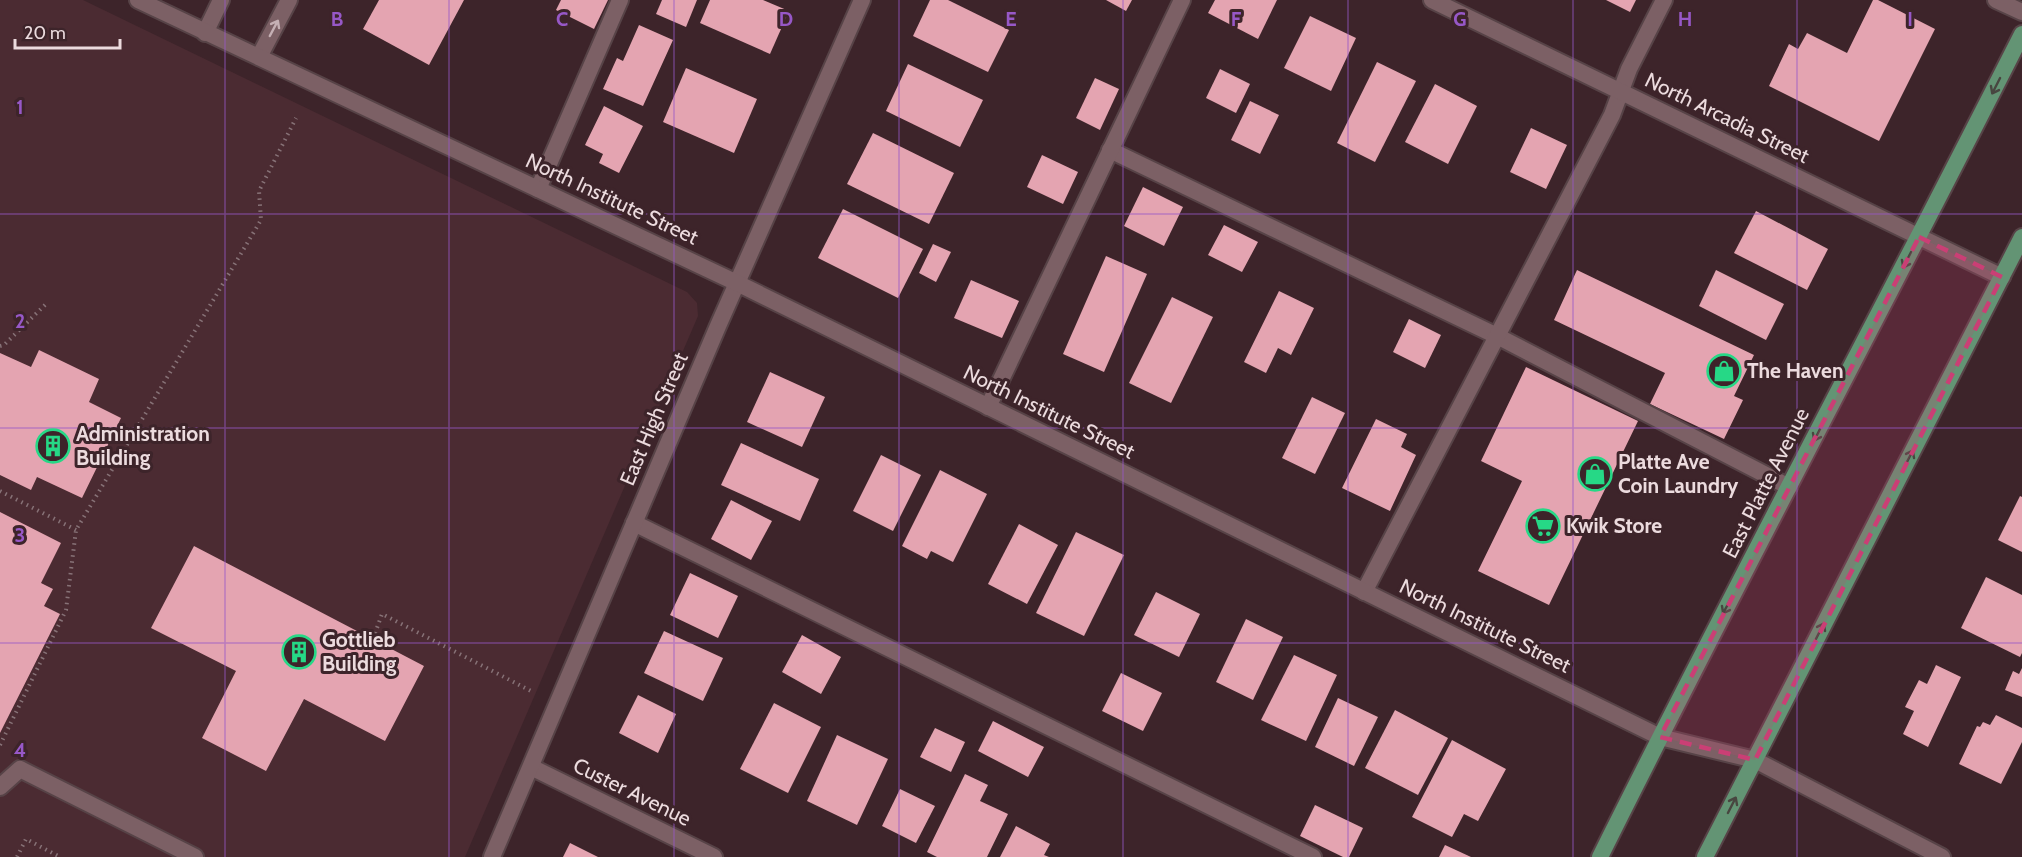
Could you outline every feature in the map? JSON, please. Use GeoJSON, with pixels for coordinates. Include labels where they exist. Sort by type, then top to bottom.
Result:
{"type":"FeatureCollection","features":[{"type":"Feature","properties":{"kind":"main road","name":"East Platte Avenue"},"geometry":{"type":"LineString","coordinates":[[1600,857],[1695,666],[1919,237],[2022,34]]}},
{"type":"Feature","properties":{"kind":"main road"},"geometry":{"type":"LineString","coordinates":[[1705,857],[2022,237]]}},
{"type":"Feature","properties":{"kind":"street","name":"North Institute Street"},"geometry":{"type":"LineString","coordinates":[[138,0],[737,284],[1660,737],[1755,760],[1942,857]]}},
{"type":"Feature","properties":{"kind":"street"},"geometry":{"type":"LineString","coordinates":[[205,33],[221,0]]}},
{"type":"Feature","properties":{"kind":"street"},"geometry":{"type":"LineString","coordinates":[[259,57],[289,0]]}},
{"type":"Feature","properties":{"kind":"street"},"geometry":{"type":"LineString","coordinates":[[538,189],[620,0]]}},
{"type":"Feature","properties":{"kind":"street","name":"East High Street"},"geometry":{"type":"LineString","coordinates":[[492,857],[737,284],[862,0]]}},
{"type":"Feature","properties":{"kind":"street"},"geometry":{"type":"LineString","coordinates":[[988,407],[1182,0]]}},
{"type":"Feature","properties":{"kind":"street","name":"North Arcadia Street"},"geometry":{"type":"LineString","coordinates":[[1432,0],[2002,277]]}},
{"type":"Feature","properties":{"kind":"street"},"geometry":{"type":"LineString","coordinates":[[1365,592],[1609,120],[1629,69],[1664,0]]}},
{"type":"Feature","properties":{"kind":"street"},"geometry":{"type":"LineString","coordinates":[[1996,0],[2022,12]]}},
{"type":"Feature","properties":{"kind":"street"},"geometry":{"type":"LineString","coordinates":[[1110,150],[1497,336],[1789,487]]}},
{"type":"Feature","properties":{"kind":"street"},"geometry":{"type":"LineString","coordinates":[[634,523],[1312,857]]}},
{"type":"Feature","properties":{"kind":"street","name":"Custer Avenue"},"geometry":{"type":"LineString","coordinates":[[531,767],[714,857]]}},
{"type":"Feature","properties":{"kind":"street"},"geometry":{"type":"LineString","coordinates":[[0,787],[20,769],[195,857]]}},
{"type":"Feature","properties":{"kind":"path"},"geometry":{"type":"LineString","coordinates":[[0,745],[66,610],[76,530],[261,220],[259,191],[296,118]]}},
{"type":"Feature","properties":{"kind":"path"},"geometry":{"type":"LineString","coordinates":[[0,346],[4,345],[47,303]]}},
{"type":"Feature","properties":{"kind":"path"},"geometry":{"type":"LineString","coordinates":[[0,490],[76,530]]}},
{"type":"Feature","properties":{"kind":"path"},"geometry":{"type":"LineString","coordinates":[[373,639],[382,614],[558,705]]}},
{"type":"Feature","properties":{"kind":"path"},"geometry":{"type":"LineString","coordinates":[[17,857],[26,839],[60,857]]}},
{"type":"Feature","properties":{"kind":"highlighted area"},"geometry":{"type":"Polygon","coordinates":[[[1919,237],[2002,277],[1755,760],[1660,737],[1919,237]]]}},
{"type":"Feature","properties":{"kind":"shaded area"},"geometry":{"type":"Polygon","coordinates":[[[0,0],[83,0],[687,292],[697,303],[698,316],[465,857],[0,857],[0,0]]]}},
{"type":"Feature","properties":{"kind":"building"},"geometry":{"type":"Polygon","coordinates":[[[379,0],[464,0],[429,65],[363,29],[379,0]]]}},
{"type":"Feature","properties":{"kind":"building"},"geometry":{"type":"Polygon","coordinates":[[[561,0],[608,0],[594,29],[556,10],[561,0]]]}},
{"type":"Feature","properties":{"kind":"building"},"geometry":{"type":"Polygon","coordinates":[[[662,0],[697,0],[686,27],[656,14],[662,0]]]}},
{"type":"Feature","properties":{"kind":"building"},"geometry":{"type":"Polygon","coordinates":[[[710,0],[763,0],[789,11],[770,54],[700,23],[710,0]]]}},
{"type":"Feature","properties":{"kind":"building"},"geometry":{"type":"Polygon","coordinates":[[[930,0],[948,0],[1009,30],[988,72],[913,36],[930,0]]]}},
{"type":"Feature","properties":{"kind":"building"},"geometry":{"type":"Polygon","coordinates":[[[1106,0],[1132,0],[1126,11],[1106,0]]]}},
{"type":"Feature","properties":{"kind":"building"},"geometry":{"type":"Polygon","coordinates":[[[1215,0],[1277,0],[1258,39],[1208,13],[1215,0]]]}},
{"type":"Feature","properties":{"kind":"building"},"geometry":{"type":"Polygon","coordinates":[[[1606,0],[1636,0],[1630,12],[1606,0]]]}},
{"type":"Feature","properties":{"kind":"building"},"geometry":{"type":"Polygon","coordinates":[[[1873,0],[1878,0],[1935,29],[1879,141],[1769,86],[1789,44],[1798,49],[1807,33],[1847,53],[1873,0]]]}},
{"type":"Feature","properties":{"kind":"building"},"geometry":{"type":"Polygon","coordinates":[[[1310,16],[1356,38],[1331,91],[1284,68],[1310,16]]]}},
{"type":"Feature","properties":{"kind":"building"},"geometry":{"type":"Polygon","coordinates":[[[639,25],[673,40],[643,106],[603,89],[617,58],[623,61],[639,25]]]}},
{"type":"Feature","properties":{"kind":"building"},"geometry":{"type":"Polygon","coordinates":[[[1377,62],[1416,81],[1375,162],[1337,143],[1377,62]]]}},
{"type":"Feature","properties":{"kind":"building"},"geometry":{"type":"Polygon","coordinates":[[[908,64],[983,100],[960,147],[886,111],[908,64]]]}},
{"type":"Feature","properties":{"kind":"building"},"geometry":{"type":"Polygon","coordinates":[[[686,68],[757,99],[734,153],[663,122],[686,68]]]}},
{"type":"Feature","properties":{"kind":"building"},"geometry":{"type":"Polygon","coordinates":[[[1220,69],[1250,84],[1236,113],[1206,98],[1220,69]]]}},
{"type":"Feature","properties":{"kind":"building"},"geometry":{"type":"Polygon","coordinates":[[[1095,78],[1119,89],[1100,130],[1076,118],[1095,78]]]}},
{"type":"Feature","properties":{"kind":"building"},"geometry":{"type":"Polygon","coordinates":[[[1435,84],[1477,106],[1448,164],[1405,142],[1435,84]]]}},
{"type":"Feature","properties":{"kind":"building"},"geometry":{"type":"Polygon","coordinates":[[[1250,101],[1279,115],[1260,154],[1231,140],[1250,101]]]}},
{"type":"Feature","properties":{"kind":"building"},"geometry":{"type":"Polygon","coordinates":[[[604,106],[643,126],[619,173],[599,163],[603,154],[585,145],[604,106]]]}},
{"type":"Feature","properties":{"kind":"building"},"geometry":{"type":"Polygon","coordinates":[[[1531,128],[1567,145],[1546,189],[1510,172],[1531,128]]]}},
{"type":"Feature","properties":{"kind":"building"},"geometry":{"type":"Polygon","coordinates":[[[873,133],[954,173],[929,224],[847,184],[873,133]]]}},
{"type":"Feature","properties":{"kind":"building"},"geometry":{"type":"Polygon","coordinates":[[[1042,155],[1078,172],[1063,204],[1027,187],[1042,155]]]}},
{"type":"Feature","properties":{"kind":"building"},"geometry":{"type":"Polygon","coordinates":[[[1143,187],[1183,207],[1164,246],[1124,226],[1143,187]]]}},
{"type":"Feature","properties":{"kind":"building"},"geometry":{"type":"Polygon","coordinates":[[[843,209],[923,249],[898,298],[818,258],[843,209]]]}},
{"type":"Feature","properties":{"kind":"building"},"geometry":{"type":"Polygon","coordinates":[[[1756,211],[1828,249],[1807,290],[1734,253],[1756,211]]]}},
{"type":"Feature","properties":{"kind":"building"},"geometry":{"type":"Polygon","coordinates":[[[1224,225],[1258,242],[1242,272],[1208,255],[1224,225]]]}},
{"type":"Feature","properties":{"kind":"building"},"geometry":{"type":"Polygon","coordinates":[[[933,244],[951,252],[936,282],[919,273],[933,244]]]}},
{"type":"Feature","properties":{"kind":"building"},"geometry":{"type":"Polygon","coordinates":[[[1106,256],[1147,274],[1104,372],[1063,354],[1106,256]]]}},
{"type":"Feature","properties":{"kind":"building"},"geometry":{"type":"Polygon","coordinates":[[[1577,270],[1754,355],[1734,396],[1743,400],[1724,439],[1650,404],[1665,373],[1554,320],[1577,270]]]}},
{"type":"Feature","properties":{"kind":"building"},"geometry":{"type":"Polygon","coordinates":[[[1716,270],[1784,304],[1766,340],[1699,306],[1716,270]]]}},
{"type":"Feature","properties":{"kind":"building"},"geometry":{"type":"Polygon","coordinates":[[[971,280],[1019,301],[1002,338],[954,318],[971,280]]]}},
{"type":"Feature","properties":{"kind":"building"},"geometry":{"type":"Polygon","coordinates":[[[1279,291],[1314,308],[1291,355],[1278,348],[1266,373],[1244,362],[1279,291]]]}},
{"type":"Feature","properties":{"kind":"building"},"geometry":{"type":"Polygon","coordinates":[[[1172,297],[1213,317],[1171,403],[1129,383],[1172,297]]]}},
{"type":"Feature","properties":{"kind":"building"},"geometry":{"type":"Polygon","coordinates":[[[1409,319],[1441,335],[1425,368],[1393,352],[1409,319]]]}},
{"type":"Feature","properties":{"kind":"building","name":"Administration Building"},"geometry":{"type":"Polygon","coordinates":[[[39,350],[99,379],[89,402],[121,418],[82,498],[37,477],[31,490],[0,475],[0,353],[31,367],[39,350]]]}},
{"type":"Feature","properties":{"kind":"building","name":"Kwik Store"},"geometry":{"type":"Polygon","coordinates":[[[1526,367],[1638,421],[1549,605],[1478,571],[1522,481],[1481,461],[1526,367]]]}},
{"type":"Feature","properties":{"kind":"building"},"geometry":{"type":"Polygon","coordinates":[[[770,372],[825,397],[802,447],[747,422],[770,372]]]}},
{"type":"Feature","properties":{"kind":"building"},"geometry":{"type":"Polygon","coordinates":[[[1312,397],[1345,413],[1315,474],[1282,458],[1312,397]]]}},
{"type":"Feature","properties":{"kind":"building"},"geometry":{"type":"Polygon","coordinates":[[[1376,419],[1407,434],[1401,447],[1416,455],[1390,511],[1342,488],[1376,419]]]}},
{"type":"Feature","properties":{"kind":"building"},"geometry":{"type":"Polygon","coordinates":[[[741,443],[819,479],[800,521],[721,485],[741,443]]]}},
{"type":"Feature","properties":{"kind":"building"},"geometry":{"type":"Polygon","coordinates":[[[881,455],[921,475],[893,531],[853,511],[881,455]]]}},
{"type":"Feature","properties":{"kind":"building"},"geometry":{"type":"Polygon","coordinates":[[[940,470],[987,494],[953,562],[931,551],[927,559],[902,546],[940,470]]]}},
{"type":"Feature","properties":{"kind":"building"},"geometry":{"type":"Polygon","coordinates":[[[2020,496],[2022,497],[2022,552],[1998,540],[2020,496]]]}},
{"type":"Feature","properties":{"kind":"building"},"geometry":{"type":"Polygon","coordinates":[[[731,500],[772,521],[751,560],[711,539],[731,500]]]}},
{"type":"Feature","properties":{"kind":"building"},"geometry":{"type":"Polygon","coordinates":[[[0,512],[61,543],[41,583],[53,589],[44,606],[60,614],[0,733],[0,512]]]}},
{"type":"Feature","properties":{"kind":"building"},"geometry":{"type":"Polygon","coordinates":[[[1019,524],[1058,545],[1027,604],[988,584],[1019,524]]]}},
{"type":"Feature","properties":{"kind":"building"},"geometry":{"type":"Polygon","coordinates":[[[1076,532],[1124,555],[1084,636],[1036,613],[1076,532]]]}},
{"type":"Feature","properties":{"kind":"building","name":"Gottlieb Building"},"geometry":{"type":"Polygon","coordinates":[[[194,546],[424,666],[385,741],[304,699],[266,771],[202,738],[236,671],[151,628],[194,546]]]}},
{"type":"Feature","properties":{"kind":"building"},"geometry":{"type":"Polygon","coordinates":[[[690,573],[738,596],[718,638],[670,615],[690,573]]]}},
{"type":"Feature","properties":{"kind":"building"},"geometry":{"type":"Polygon","coordinates":[[[1986,577],[2022,595],[2022,653],[2020,657],[1961,628],[1986,577]]]}},
{"type":"Feature","properties":{"kind":"building"},"geometry":{"type":"Polygon","coordinates":[[[1156,592],[1200,614],[1179,657],[1134,635],[1156,592]]]}},
{"type":"Feature","properties":{"kind":"building"},"geometry":{"type":"Polygon","coordinates":[[[1246,619],[1283,637],[1253,700],[1216,682],[1246,619]]]}},
{"type":"Feature","properties":{"kind":"building"},"geometry":{"type":"Polygon","coordinates":[[[664,631],[723,658],[703,701],[644,673],[664,631]]]}},
{"type":"Feature","properties":{"kind":"building"},"geometry":{"type":"Polygon","coordinates":[[[802,635],[841,657],[821,694],[782,672],[802,635]]]}},
{"type":"Feature","properties":{"kind":"building"},"geometry":{"type":"Polygon","coordinates":[[[1294,655],[1337,675],[1306,741],[1261,720],[1294,655]]]}},
{"type":"Feature","properties":{"kind":"building"},"geometry":{"type":"Polygon","coordinates":[[[1936,665],[1961,677],[1928,747],[1903,734],[1914,711],[1905,707],[1919,680],[1927,684],[1936,665]]]}},
{"type":"Feature","properties":{"kind":"building"},"geometry":{"type":"Polygon","coordinates":[[[2022,668],[2022,697],[2005,690],[2013,671],[2019,674],[2022,668]]]}},
{"type":"Feature","properties":{"kind":"building"},"geometry":{"type":"Polygon","coordinates":[[[1121,673],[1162,693],[1143,731],[1102,711],[1121,673]]]}},
{"type":"Feature","properties":{"kind":"building"},"geometry":{"type":"Polygon","coordinates":[[[638,695],[676,714],[658,753],[619,733],[638,695]]]}},
{"type":"Feature","properties":{"kind":"building"},"geometry":{"type":"Polygon","coordinates":[[[1338,698],[1378,717],[1354,766],[1315,747],[1338,698]]]}},
{"type":"Feature","properties":{"kind":"building"},"geometry":{"type":"Polygon","coordinates":[[[774,703],[821,727],[788,793],[740,769],[774,703]]]}},
{"type":"Feature","properties":{"kind":"building"},"geometry":{"type":"Polygon","coordinates":[[[1395,710],[1448,738],[1418,795],[1365,768],[1395,710]]]}},
{"type":"Feature","properties":{"kind":"building"},"geometry":{"type":"Polygon","coordinates":[[[1996,715],[2022,728],[2022,742],[2001,784],[1959,764],[1977,726],[1980,727],[1983,722],[1990,725],[1996,715]]]}},
{"type":"Feature","properties":{"kind":"building"},"geometry":{"type":"Polygon","coordinates":[[[993,721],[1044,747],[1028,777],[978,751],[993,721]]]}},
{"type":"Feature","properties":{"kind":"building"},"geometry":{"type":"Polygon","coordinates":[[[935,728],[965,742],[951,772],[920,757],[935,728]]]}},
{"type":"Feature","properties":{"kind":"building"},"geometry":{"type":"Polygon","coordinates":[[[837,735],[888,759],[857,825],[807,801],[837,735]]]}},
{"type":"Feature","properties":{"kind":"building"},"geometry":{"type":"Polygon","coordinates":[[[1452,740],[1506,769],[1478,821],[1464,814],[1452,837],[1412,817],[1452,740]]]}},
{"type":"Feature","properties":{"kind":"building"},"geometry":{"type":"Polygon","coordinates":[[[965,774],[988,785],[980,801],[1008,814],[987,857],[937,857],[927,852],[965,774]]]}},
{"type":"Feature","properties":{"kind":"building"},"geometry":{"type":"Polygon","coordinates":[[[900,789],[935,806],[916,843],[882,826],[900,789]]]}},
{"type":"Feature","properties":{"kind":"building"},"geometry":{"type":"Polygon","coordinates":[[[1315,805],[1363,828],[1349,857],[1343,857],[1300,836],[1315,805]]]}},
{"type":"Feature","properties":{"kind":"building"},"geometry":{"type":"Polygon","coordinates":[[[1016,826],[1050,844],[1044,855],[1049,857],[1000,857],[1016,826]]]}},
{"type":"Feature","properties":{"kind":"building"},"geometry":{"type":"Polygon","coordinates":[[[570,843],[598,857],[563,857],[570,843]]]}},
{"type":"Feature","properties":{"kind":"building"},"geometry":{"type":"Polygon","coordinates":[[[1445,845],[1471,857],[1439,857],[1445,845]]]}},
{"type":"Feature","properties":{"kind":"place","name":"The Haven"},"geometry":{"type":"Point","coordinates":[1724,371]}},
{"type":"Feature","properties":{"kind":"place","name":"Administration Building"},"geometry":{"type":"Point","coordinates":[53,446]}},
{"type":"Feature","properties":{"kind":"place","name":"Platte Ave Coin Laundry"},"geometry":{"type":"Point","coordinates":[1595,474]}},
{"type":"Feature","properties":{"kind":"place","name":"Kwik Store"},"geometry":{"type":"Point","coordinates":[1543,526]}},
{"type":"Feature","properties":{"kind":"place","name":"Gottlieb Building"},"geometry":{"type":"Point","coordinates":[299,652]}}]}
